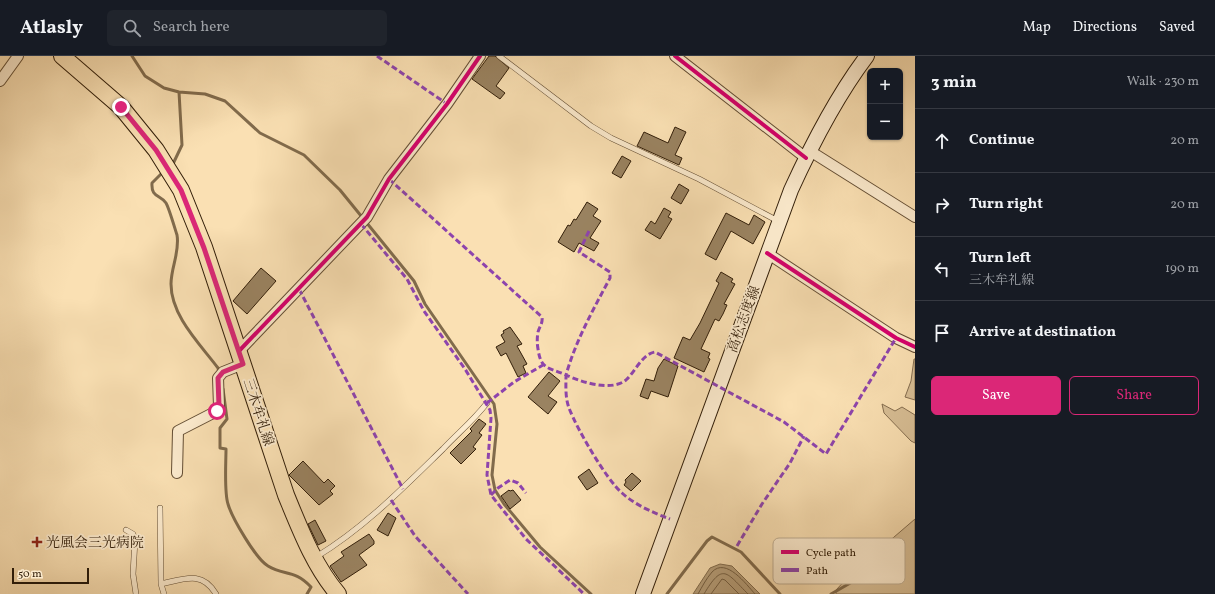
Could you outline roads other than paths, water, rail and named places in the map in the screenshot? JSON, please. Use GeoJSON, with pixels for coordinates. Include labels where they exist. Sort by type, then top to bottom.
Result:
{"type":"FeatureCollection","features":[{"type":"Feature","properties":{"kind":"main road","name":"三木牟礼線"},"geometry":{"type":"LineString","coordinates":[[62,56],[121,107],[156,150],[170,171],[193,217],[286,495],[314,558],[338,594]]}},
{"type":"Feature","properties":{"kind":"main road","name":"高松志度線"},"geometry":{"type":"LineString","coordinates":[[643,594],[779,221],[808,155],[847,85],[867,56]]}},
{"type":"Feature","properties":{"kind":"street"},"geometry":{"type":"LineString","coordinates":[[0,81],[18,56]]}},
{"type":"Feature","properties":{"kind":"street"},"geometry":{"type":"LineString","coordinates":[[177,473],[178,431],[217,411],[219,406],[218,378],[241,357],[365,220],[389,179],[448,104],[480,56]]}},
{"type":"Feature","properties":{"kind":"street"},"geometry":{"type":"LineString","coordinates":[[676,56],[808,155],[915,217]]}},
{"type":"Feature","properties":{"kind":"street"},"geometry":{"type":"LineString","coordinates":[[767,253],[896,338],[915,347]]}},
{"type":"Feature","properties":{"kind":"lane"},"geometry":{"type":"LineString","coordinates":[[499,56],[579,118],[611,138],[699,179],[779,221]]}},
{"type":"Feature","properties":{"kind":"lane"},"geometry":{"type":"LineString","coordinates":[[314,558],[358,527],[391,500],[471,423],[487,403]]}},
{"type":"Feature","properties":{"kind":"lane"},"geometry":{"type":"LineString","coordinates":[[160,508],[162,548],[161,584],[164,594]]}},
{"type":"Feature","properties":{"kind":"lane"},"geometry":{"type":"LineString","coordinates":[[126,530],[133,534],[134,540],[133,574],[136,594]]}},
{"type":"Feature","properties":{"kind":"lane"},"geometry":{"type":"LineString","coordinates":[[161,584],[191,578],[203,579],[211,586],[216,594]]}},
{"type":"Feature","properties":{"kind":"water"},"geometry":{"type":"Polygon","coordinates":[[[720,564],[732,566],[760,594],[693,594],[710,568],[720,564]]]}},
{"type":"Feature","properties":{"kind":"waterway"},"geometry":{"type":"LineString","coordinates":[[132,56],[145,76],[164,88],[179,92],[205,94],[225,101],[260,133],[304,155],[340,190],[414,281],[425,304],[494,404],[497,424],[492,475],[495,490],[504,504],[540,547],[591,594]]}},
{"type":"Feature","properties":{"kind":"waterway"},"geometry":{"type":"LineString","coordinates":[[172,166],[182,145],[179,92]]}},
{"type":"Feature","properties":{"kind":"waterway"},"geometry":{"type":"LineString","coordinates":[[161,174],[152,183],[152,188],[154,194],[166,203],[178,241],[171,278],[172,296],[181,318],[195,339],[218,368],[219,373]]}},
{"type":"Feature","properties":{"kind":"waterway"},"geometry":{"type":"LineString","coordinates":[[223,389],[227,419],[220,428],[220,448],[226,449],[226,492],[230,510],[245,538],[263,562],[274,569],[294,575],[305,581],[311,587],[307,594]]}},
{"type":"Feature","properties":{"kind":"waterway"},"geometry":{"type":"LineString","coordinates":[[667,594],[707,541],[712,537],[741,552],[780,594]]}},
{"type":"Feature","properties":{"kind":"waterway"},"geometry":{"type":"LineString","coordinates":[[831,594],[848,584]]}},
{"type":"Feature","properties":{"kind":"place","name":"光風会三光病院"},"geometry":{"type":"Point","coordinates":[37,542]}}]}
